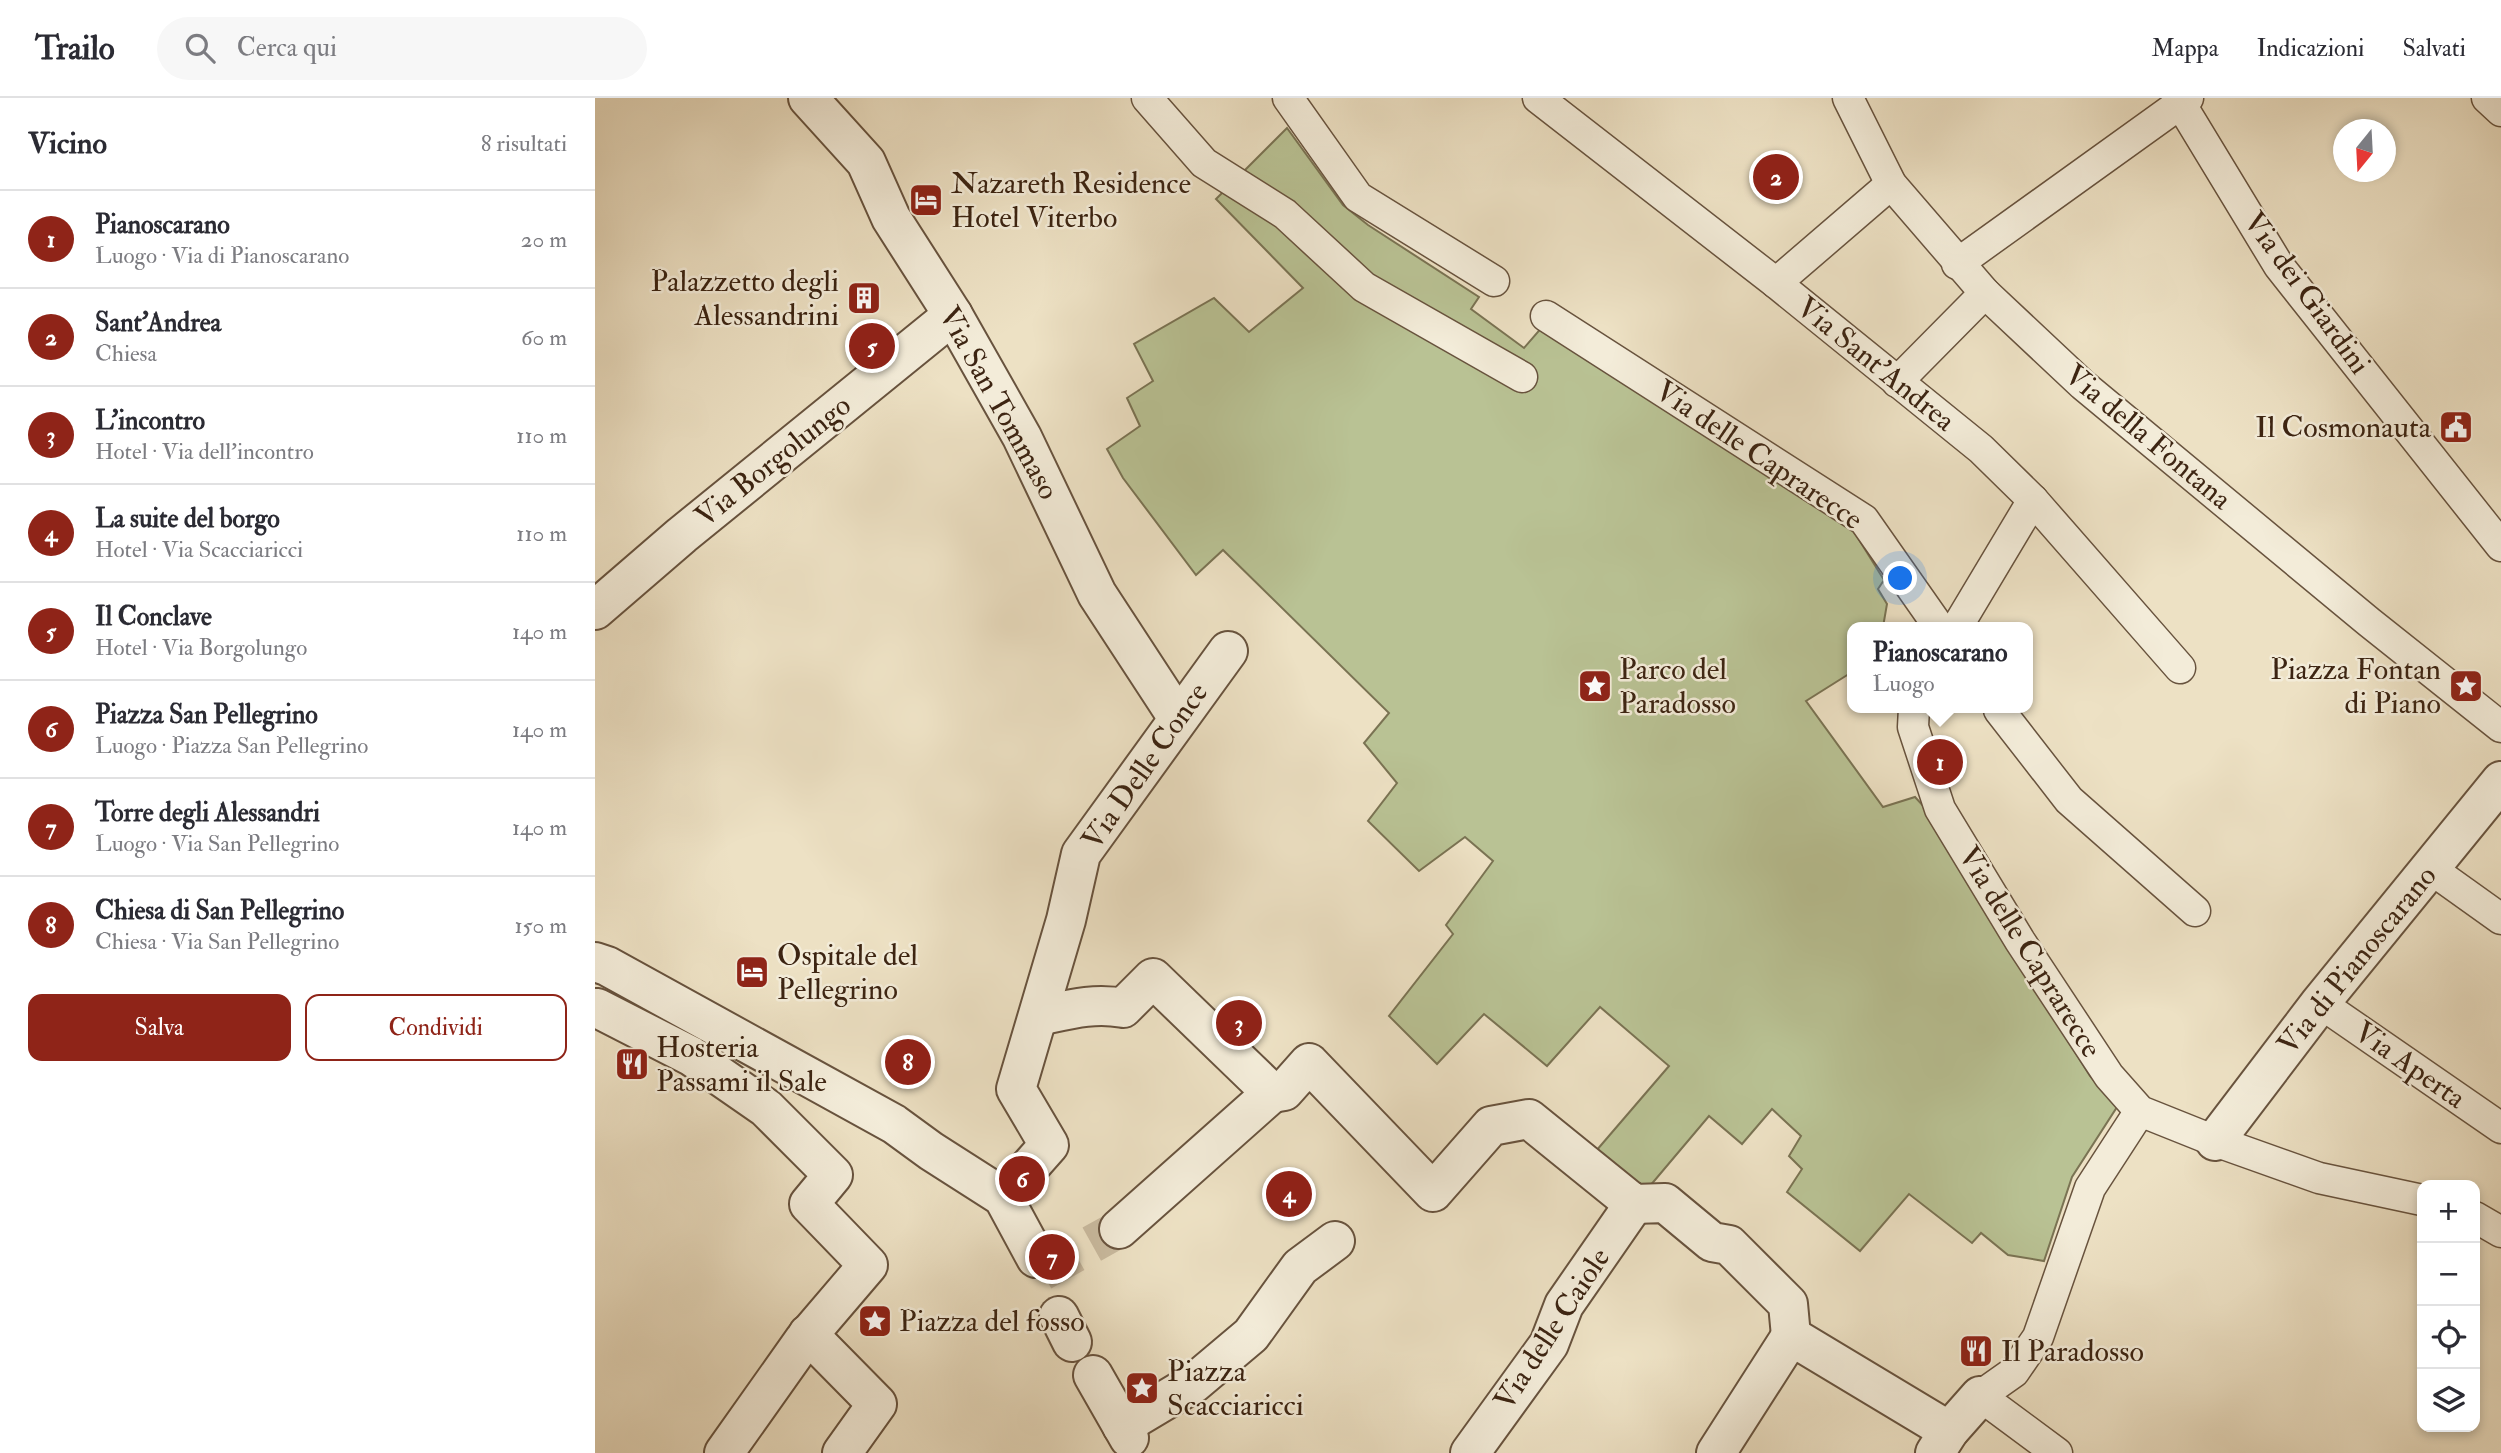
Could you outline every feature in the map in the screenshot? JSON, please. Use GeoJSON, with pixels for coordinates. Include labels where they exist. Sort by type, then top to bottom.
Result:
{"type":"FeatureCollection","features":[{"type":"Feature","properties":{"kind":"street","name":"Via San Tommaso"},"geometry":{"type":"LineString","coordinates":[[808,98],[866,162],[891,218],[953,315],[1022,436],[1097,594],[1178,718]]}},
{"type":"Feature","properties":{"kind":"street","name":"Via Borgolungo"},"geometry":{"type":"LineString","coordinates":[[595,610],[682,535],[953,315]]}},
{"type":"Feature","properties":{"kind":"street","name":"Via Delle Conce"},"geometry":{"type":"LineString","coordinates":[[1003,1197],[1049,1145],[1016,1089],[1039,1016],[1081,854],[1228,651]]}},
{"type":"Feature","properties":{"kind":"street","name":"Via di Pianoscarano"},"geometry":{"type":"LineString","coordinates":[[2215,1141],[2320,1003],[2501,781]]}},
{"type":"Feature","properties":{"kind":"street"},"geometry":{"type":"LineString","coordinates":[[595,962],[607,966],[807,1090],[894,1124],[1003,1197],[1036,1258]]}},
{"type":"Feature","properties":{"kind":"street"},"geometry":{"type":"LineString","coordinates":[[1039,1016],[1106,1004],[1123,1008],[1153,978],[1272,1093]]}},
{"type":"Feature","properties":{"kind":"street"},"geometry":{"type":"LineString","coordinates":[[597,1008],[691,1056],[766,1108],[833,1175],[809,1204],[869,1265],[808,1334],[724,1453]]}},
{"type":"Feature","properties":{"kind":"street"},"geometry":{"type":"LineString","coordinates":[[1119,1229],[1272,1093],[1284,1091],[1309,1063],[1433,1192],[1491,1126],[1529,1119],[1633,1204],[1665,1203],[1712,1242],[1729,1245],[1788,1304],[1791,1336],[1716,1453]]}},
{"type":"Feature","properties":{"kind":"street","name":"Via delle Caiole"},"geometry":{"type":"LineString","coordinates":[[1470,1453],[1549,1344],[1565,1306],[1633,1204]]}},
{"type":"Feature","properties":{"kind":"street"},"geometry":{"type":"LineString","coordinates":[[1093,1376],[1126,1432],[1194,1384],[1251,1335],[1300,1267],[1335,1241]]}},
{"type":"Feature","properties":{"kind":"street"},"geometry":{"type":"LineString","coordinates":[[808,1334],[877,1404],[842,1453]]}},
{"type":"Feature","properties":{"kind":"street"},"geometry":{"type":"LineString","coordinates":[[1791,1336],[1942,1442],[1980,1396]]}},
{"type":"Feature","properties":{"kind":"lane"},"geometry":{"type":"LineString","coordinates":[[1147,98],[1205,163],[1285,214],[1364,287],[1522,377]]}},
{"type":"Feature","properties":{"kind":"lane"},"geometry":{"type":"LineString","coordinates":[[1288,98],[1358,197],[1494,281]]}},
{"type":"Feature","properties":{"kind":"lane","name":"Via Sant'Andrea"},"geometry":{"type":"LineString","coordinates":[[1538,98],[1776,283],[1981,449],[2033,500],[2180,668]]}},
{"type":"Feature","properties":{"kind":"lane","name":"Via della Fontana"},"geometry":{"type":"LineString","coordinates":[[1849,98],[1891,184],[1957,264],[1985,293],[2083,385],[2369,622],[2501,727]]}},
{"type":"Feature","properties":{"kind":"lane"},"geometry":{"type":"LineString","coordinates":[[2487,98],[2501,111]]}},
{"type":"Feature","properties":{"kind":"lane"},"geometry":{"type":"LineString","coordinates":[[1957,264],[2182,99]]}},
{"type":"Feature","properties":{"kind":"lane","name":"Via dei Giardini"},"geometry":{"type":"LineString","coordinates":[[2182,99],[2279,265],[2501,546]]}},
{"type":"Feature","properties":{"kind":"lane"},"geometry":{"type":"LineString","coordinates":[[1776,283],[1891,184]]}},
{"type":"Feature","properties":{"kind":"lane"},"geometry":{"type":"LineString","coordinates":[[1897,382],[1985,293]]}},
{"type":"Feature","properties":{"kind":"lane","name":"Via delle Caprarecce"},"geometry":{"type":"LineString","coordinates":[[1546,316],[1864,520],[1935,622]]}},
{"type":"Feature","properties":{"kind":"lane"},"geometry":{"type":"LineString","coordinates":[[1960,622],[2033,500]]}},
{"type":"Feature","properties":{"kind":"lane","name":"Via delle Caprarecce"},"geometry":{"type":"LineString","coordinates":[[1914,713],[1913,727],[1940,809],[2020,942],[2109,1076],[2140,1111],[2319,1178],[2417,1199]]}},
{"type":"Feature","properties":{"kind":"lane"},"geometry":{"type":"LineString","coordinates":[[2001,713],[2069,800],[2195,911]]}},
{"type":"Feature","properties":{"kind":"lane"},"geometry":{"type":"LineString","coordinates":[[2431,869],[2501,919]]}},
{"type":"Feature","properties":{"kind":"lane","name":"Via Aperta"},"geometry":{"type":"LineString","coordinates":[[2320,1003],[2501,1128]]}},
{"type":"Feature","properties":{"kind":"lane"},"geometry":{"type":"LineString","coordinates":[[2057,1453],[1980,1396],[2014,1372],[2038,1337],[2090,1188],[2140,1111]]}},
{"type":"Feature","properties":{"kind":"lane"},"geometry":{"type":"LineString","coordinates":[[2480,1220],[2501,1233]]}},
{"type":"Feature","properties":{"kind":"green space","name":"Parco del Paradosso"},"geometry":{"type":"Polygon","coordinates":[[[1287,128],[1343,205],[1368,225],[1479,297],[1471,309],[1524,348],[1543,326],[1853,530],[1884,580],[1878,589],[1887,604],[1884,622],[1847,622],[1847,675],[1806,701],[1883,807],[1915,797],[1927,810],[2090,1076],[2117,1107],[2072,1177],[2044,1261],[2008,1255],[1981,1233],[1972,1243],[1909,1194],[1860,1251],[1787,1192],[1802,1169],[1789,1156],[1801,1136],[1772,1109],[1742,1144],[1709,1116],[1644,1193],[1596,1151],[1669,1066],[1600,1007],[1547,1066],[1484,1014],[1437,1064],[1389,1016],[1453,934],[1446,925],[1493,861],[1465,837],[1419,871],[1368,821],[1397,783],[1364,743],[1389,713],[1223,550],[1196,575],[1123,478],[1107,449],[1140,426],[1127,398],[1153,381],[1134,344],[1214,298],[1249,332],[1303,288],[1216,199],[1287,128]]]}},
{"type":"Feature","properties":{"kind":"tunnel"},"geometry":{"type":"LineString","coordinates":[[1042,1272],[1119,1229]]}},
{"type":"Feature","properties":{"kind":"place","name":"Sant'Andrea"},"geometry":{"type":"Point","coordinates":[1776,177]}},
{"type":"Feature","properties":{"kind":"place","name":"Nazareth Residence Hotel Viterbo"},"geometry":{"type":"Point","coordinates":[926,200]}},
{"type":"Feature","properties":{"kind":"place","name":"Palazzetto degli Alessandrini"},"geometry":{"type":"Point","coordinates":[864,298]}},
{"type":"Feature","properties":{"kind":"place","name":"Il Conclave"},"geometry":{"type":"Point","coordinates":[872,346]}},
{"type":"Feature","properties":{"kind":"place","name":"Il Cosmonauta"},"geometry":{"type":"Point","coordinates":[2456,427]}},
{"type":"Feature","properties":{"kind":"place","name":"Parco del Paradosso"},"geometry":{"type":"Point","coordinates":[1595,686]}},
{"type":"Feature","properties":{"kind":"place","name":"Piazza Fontan di Piano"},"geometry":{"type":"Point","coordinates":[2466,686]}},
{"type":"Feature","properties":{"kind":"place","name":"Pianoscarano"},"geometry":{"type":"Point","coordinates":[1940,762]}},
{"type":"Feature","properties":{"kind":"place","name":"Ospitale del Pellegrino"},"geometry":{"type":"Point","coordinates":[752,972]}},
{"type":"Feature","properties":{"kind":"place","name":"L'incontro"},"geometry":{"type":"Point","coordinates":[1239,1023]}},
{"type":"Feature","properties":{"kind":"place","name":"Chiesa di San Pellegrino"},"geometry":{"type":"Point","coordinates":[908,1062]}},
{"type":"Feature","properties":{"kind":"place","name":"Hosteria Passami il Sale"},"geometry":{"type":"Point","coordinates":[632,1064]}},
{"type":"Feature","properties":{"kind":"place","name":"Piazza San Pellegrino"},"geometry":{"type":"Point","coordinates":[1022,1179]}},
{"type":"Feature","properties":{"kind":"place","name":"La suite del borgo"},"geometry":{"type":"Point","coordinates":[1289,1194]}},
{"type":"Feature","properties":{"kind":"place","name":"Torre degli Alessandri"},"geometry":{"type":"Point","coordinates":[1052,1257]}},
{"type":"Feature","properties":{"kind":"place","name":"Piazza del fosso"},"geometry":{"type":"Point","coordinates":[875,1321]}},
{"type":"Feature","properties":{"kind":"place","name":"Il Paradosso"},"geometry":{"type":"Point","coordinates":[1976,1351]}},
{"type":"Feature","properties":{"kind":"place","name":"Piazza Scacciaricci"},"geometry":{"type":"Point","coordinates":[1142,1388]}}]}
